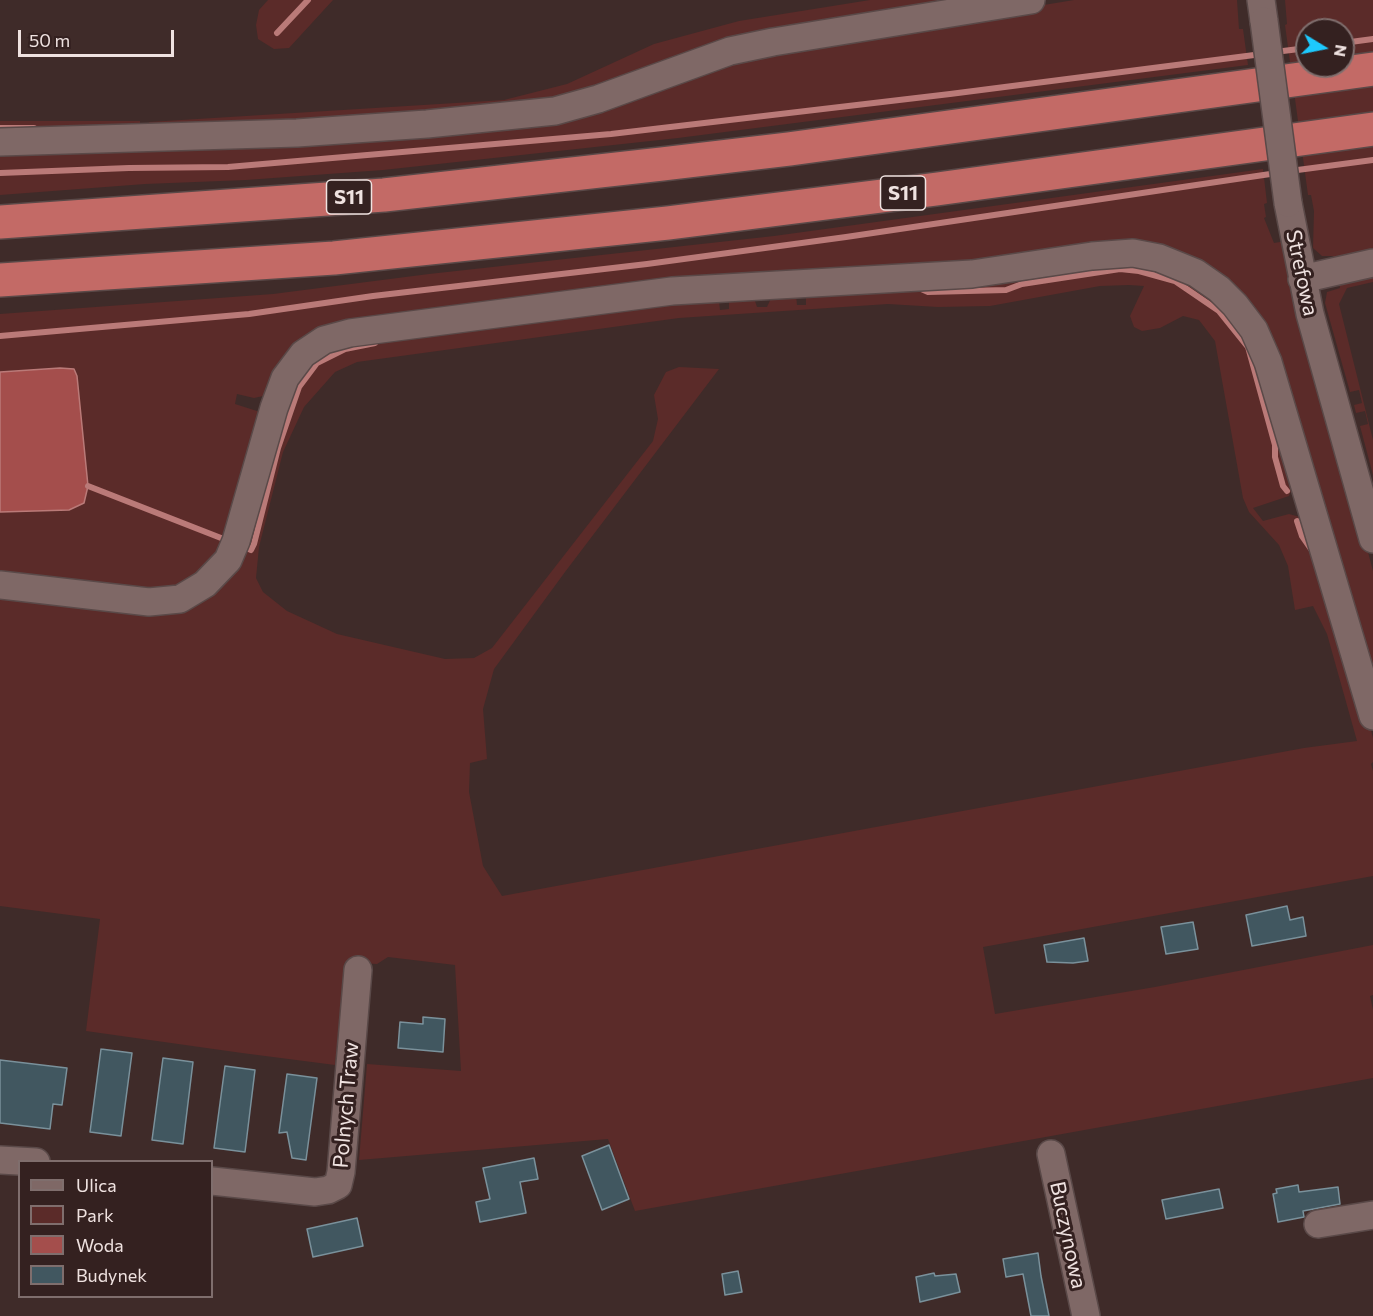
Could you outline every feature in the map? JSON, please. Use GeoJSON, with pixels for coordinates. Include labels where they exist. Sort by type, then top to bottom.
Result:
{"type":"FeatureCollection","features":[{"type":"Feature","properties":{"kind":"highway","name":"S11"},"geometry":{"type":"LineString","coordinates":[[0,222],[384,195],[789,149],[1373,69]]}},
{"type":"Feature","properties":{"kind":"highway","name":"S11"},"geometry":{"type":"LineString","coordinates":[[0,280],[334,258],[656,224],[948,188],[1373,129]]}},
{"type":"Feature","properties":{"kind":"street"},"geometry":{"type":"LineString","coordinates":[[0,142],[297,133],[427,124],[555,111],[598,99],[730,51],[783,40],[1031,0]]}},
{"type":"Feature","properties":{"kind":"street","name":"Strefowa"},"geometry":{"type":"LineString","coordinates":[[1262,11],[1288,203],[1302,279],[1373,539]]}},
{"type":"Feature","properties":{"kind":"street"},"geometry":{"type":"LineString","coordinates":[[0,585],[149,602],[180,599],[206,584],[228,560],[236,541],[274,408],[285,378],[303,354],[324,340],[341,335],[672,291],[972,274],[1092,256],[1133,253],[1159,258],[1196,273],[1219,289],[1254,330],[1268,362],[1373,716]]}},
{"type":"Feature","properties":{"kind":"street"},"geometry":{"type":"LineString","coordinates":[[1302,279],[1373,263]]}},
{"type":"Feature","properties":{"kind":"street","name":"Polnych Traw"},"geometry":{"type":"LineString","coordinates":[[213,1181],[315,1192],[328,1190],[338,1185],[358,970]]}},
{"type":"Feature","properties":{"kind":"street","name":"Buczynowa"},"geometry":{"type":"LineString","coordinates":[[1051,1154],[1086,1316]]}},
{"type":"Feature","properties":{"kind":"street"},"geometry":{"type":"LineString","coordinates":[[0,1160],[18,1160]]}},
{"type":"Feature","properties":{"kind":"street"},"geometry":{"type":"LineString","coordinates":[[1318,1224],[1373,1215]]}},
{"type":"Feature","properties":{"kind":"green space"},"geometry":{"type":"Polygon","coordinates":[[[268,0],[333,0],[289,48],[274,49],[258,39],[256,25],[259,10],[268,0]]]}},
{"type":"Feature","properties":{"kind":"green space"},"geometry":{"type":"Polygon","coordinates":[[[870,0],[977,0],[541,107],[150,127],[149,122],[504,100],[567,84],[654,44],[739,21],[870,0]]]}},
{"type":"Feature","properties":{"kind":"green space"},"geometry":{"type":"Polygon","coordinates":[[[1074,0],[1237,0],[1239,29],[1243,29],[1248,65],[678,138],[383,170],[0,195],[0,147],[423,131],[700,67],[1074,0]]]}},
{"type":"Feature","properties":{"kind":"green space"},"geometry":{"type":"Polygon","coordinates":[[[1285,0],[1373,0],[1373,282],[1347,288],[1339,304],[1373,440],[1373,475],[1360,426],[1368,424],[1365,411],[1356,413],[1354,405],[1362,403],[1359,390],[1350,392],[1325,303],[1327,292],[1340,288],[1333,256],[1322,256],[1313,248],[1314,211],[1311,195],[1308,195],[1285,25],[1287,24],[1285,0]]]}},
{"type":"Feature","properties":{"kind":"green space"},"geometry":{"type":"Polygon","coordinates":[[[0,121],[140,121],[140,124],[0,136],[0,121]]]}},
{"type":"Feature","properties":{"kind":"green space"},"geometry":{"type":"Polygon","coordinates":[[[1263,169],[1267,203],[1264,204],[1266,217],[1264,218],[1274,243],[1286,241],[1373,571],[1373,697],[1270,351],[1169,255],[359,325],[263,396],[254,398],[237,394],[235,404],[260,412],[225,550],[176,592],[0,582],[0,314],[273,294],[429,274],[774,236],[1263,169]]]}},
{"type":"Feature","properties":{"kind":"green space"},"geometry":{"type":"Polygon","coordinates":[[[1112,260],[1189,277],[1248,333],[1293,486],[1289,496],[1253,508],[1263,521],[1289,514],[1300,517],[1335,606],[1328,613],[1363,701],[1373,738],[1373,762],[1371,764],[1373,771],[1373,876],[983,947],[995,1014],[1155,987],[1373,945],[1373,995],[1370,996],[1373,1010],[1373,1078],[635,1211],[608,1139],[359,1160],[367,1064],[461,1071],[455,965],[388,957],[377,964],[345,962],[335,1065],[86,1031],[100,919],[0,906],[0,592],[200,601],[288,389],[329,347],[534,314],[719,301],[720,310],[729,309],[729,297],[754,298],[757,307],[767,307],[772,296],[796,295],[797,305],[806,305],[806,296],[1112,260]],[[1100,286],[990,306],[938,307],[888,304],[679,318],[357,362],[335,372],[304,407],[283,452],[259,547],[256,578],[263,592],[287,611],[337,634],[445,659],[474,658],[492,648],[653,441],[658,419],[654,395],[666,372],[679,367],[719,369],[494,669],[483,709],[487,759],[470,763],[469,792],[483,866],[502,896],[1304,748],[1357,741],[1327,634],[1313,606],[1295,610],[1288,566],[1279,545],[1249,512],[1243,498],[1215,341],[1199,320],[1183,316],[1160,328],[1142,331],[1134,327],[1130,316],[1144,286],[1100,286]]]}},
{"type":"Feature","properties":{"kind":"water"},"geometry":{"type":"Polygon","coordinates":[[[74,369],[77,376],[88,486],[84,503],[69,510],[0,512],[0,372],[74,369]]]}},
{"type":"Feature","properties":{"kind":"building"},"geometry":{"type":"Polygon","coordinates":[[[1287,906],[1290,920],[1303,917],[1306,936],[1252,946],[1246,915],[1287,906]]]}},
{"type":"Feature","properties":{"kind":"building"},"geometry":{"type":"Polygon","coordinates":[[[1193,922],[1198,949],[1166,954],[1161,927],[1193,922]]]}},
{"type":"Feature","properties":{"kind":"building"},"geometry":{"type":"Polygon","coordinates":[[[1084,938],[1088,961],[1047,962],[1044,945],[1084,938]]]}},
{"type":"Feature","properties":{"kind":"building"},"geometry":{"type":"Polygon","coordinates":[[[423,1017],[445,1019],[443,1052],[398,1048],[400,1022],[423,1024],[423,1017]]]}},
{"type":"Feature","properties":{"kind":"building"},"geometry":{"type":"Polygon","coordinates":[[[101,1049],[132,1053],[121,1136],[90,1132],[101,1049]]]}},
{"type":"Feature","properties":{"kind":"building"},"geometry":{"type":"Polygon","coordinates":[[[163,1058],[193,1062],[183,1144],[152,1140],[163,1058]]]}},
{"type":"Feature","properties":{"kind":"building"},"geometry":{"type":"Polygon","coordinates":[[[0,1060],[67,1068],[62,1105],[53,1104],[50,1129],[0,1123],[0,1060]]]}},
{"type":"Feature","properties":{"kind":"building"},"geometry":{"type":"Polygon","coordinates":[[[225,1066],[255,1070],[245,1152],[214,1148],[225,1066]]]}},
{"type":"Feature","properties":{"kind":"building"},"geometry":{"type":"Polygon","coordinates":[[[287,1074],[317,1078],[306,1160],[292,1158],[287,1132],[279,1133],[287,1074]]]}},
{"type":"Feature","properties":{"kind":"building"},"geometry":{"type":"Polygon","coordinates":[[[609,1145],[629,1199],[602,1210],[582,1156],[609,1145]]]}},
{"type":"Feature","properties":{"kind":"building"},"geometry":{"type":"Polygon","coordinates":[[[534,1158],[538,1179],[520,1182],[526,1213],[480,1222],[476,1202],[490,1199],[483,1168],[534,1158]]]}},
{"type":"Feature","properties":{"kind":"building"},"geometry":{"type":"Polygon","coordinates":[[[1298,1185],[1299,1192],[1338,1187],[1340,1204],[1303,1211],[1304,1217],[1278,1222],[1273,1194],[1277,1193],[1276,1189],[1298,1185]]]}},
{"type":"Feature","properties":{"kind":"building"},"geometry":{"type":"Polygon","coordinates":[[[1219,1189],[1223,1208],[1166,1219],[1162,1200],[1219,1189]]]}},
{"type":"Feature","properties":{"kind":"building"},"geometry":{"type":"Polygon","coordinates":[[[357,1218],[363,1246],[313,1257],[307,1229],[357,1218]]]}},
{"type":"Feature","properties":{"kind":"building"},"geometry":{"type":"Polygon","coordinates":[[[1038,1253],[1049,1316],[1031,1316],[1023,1274],[1006,1277],[1003,1259],[1038,1253]]]}},
{"type":"Feature","properties":{"kind":"building"},"geometry":{"type":"Polygon","coordinates":[[[738,1271],[742,1292],[725,1295],[722,1274],[738,1271]]]}},
{"type":"Feature","properties":{"kind":"building"},"geometry":{"type":"Polygon","coordinates":[[[934,1273],[935,1276],[956,1274],[960,1292],[920,1302],[916,1277],[934,1273]]]}},
{"type":"Feature","properties":{"kind":"waterway"},"geometry":{"type":"LineString","coordinates":[[277,33],[308,0]]}},
{"type":"Feature","properties":{"kind":"waterway"},"geometry":{"type":"LineString","coordinates":[[1355,41],[1373,39]]}},
{"type":"Feature","properties":{"kind":"waterway"},"geometry":{"type":"LineString","coordinates":[[1275,52],[1295,50]]}},
{"type":"Feature","properties":{"kind":"waterway"},"geometry":{"type":"LineString","coordinates":[[0,173],[228,167],[611,134],[1262,54]]}},
{"type":"Feature","properties":{"kind":"waterway"},"geometry":{"type":"LineString","coordinates":[[0,128],[34,128]]}},
{"type":"Feature","properties":{"kind":"waterway"},"geometry":{"type":"LineString","coordinates":[[1290,171],[1373,160]]}},
{"type":"Feature","properties":{"kind":"waterway"},"geometry":{"type":"LineString","coordinates":[[0,336],[249,314],[373,296],[647,264],[1277,173]]}},
{"type":"Feature","properties":{"kind":"waterway"},"geometry":{"type":"LineString","coordinates":[[919,288],[928,292],[1006,290],[1022,284],[1120,269],[1139,271],[1175,281],[1219,311],[1248,347],[1275,445],[1275,457],[1283,486],[1287,491]]}},
{"type":"Feature","properties":{"kind":"waterway"},"geometry":{"type":"LineString","coordinates":[[247,548],[251,550],[254,544],[278,448],[299,387],[317,363],[345,349],[375,343]]}},
{"type":"Feature","properties":{"kind":"waterway"},"geometry":{"type":"LineString","coordinates":[[88,486],[221,538]]}},
{"type":"Feature","properties":{"kind":"waterway"},"geometry":{"type":"LineString","coordinates":[[1297,521],[1302,536],[1311,549]]}}]}
